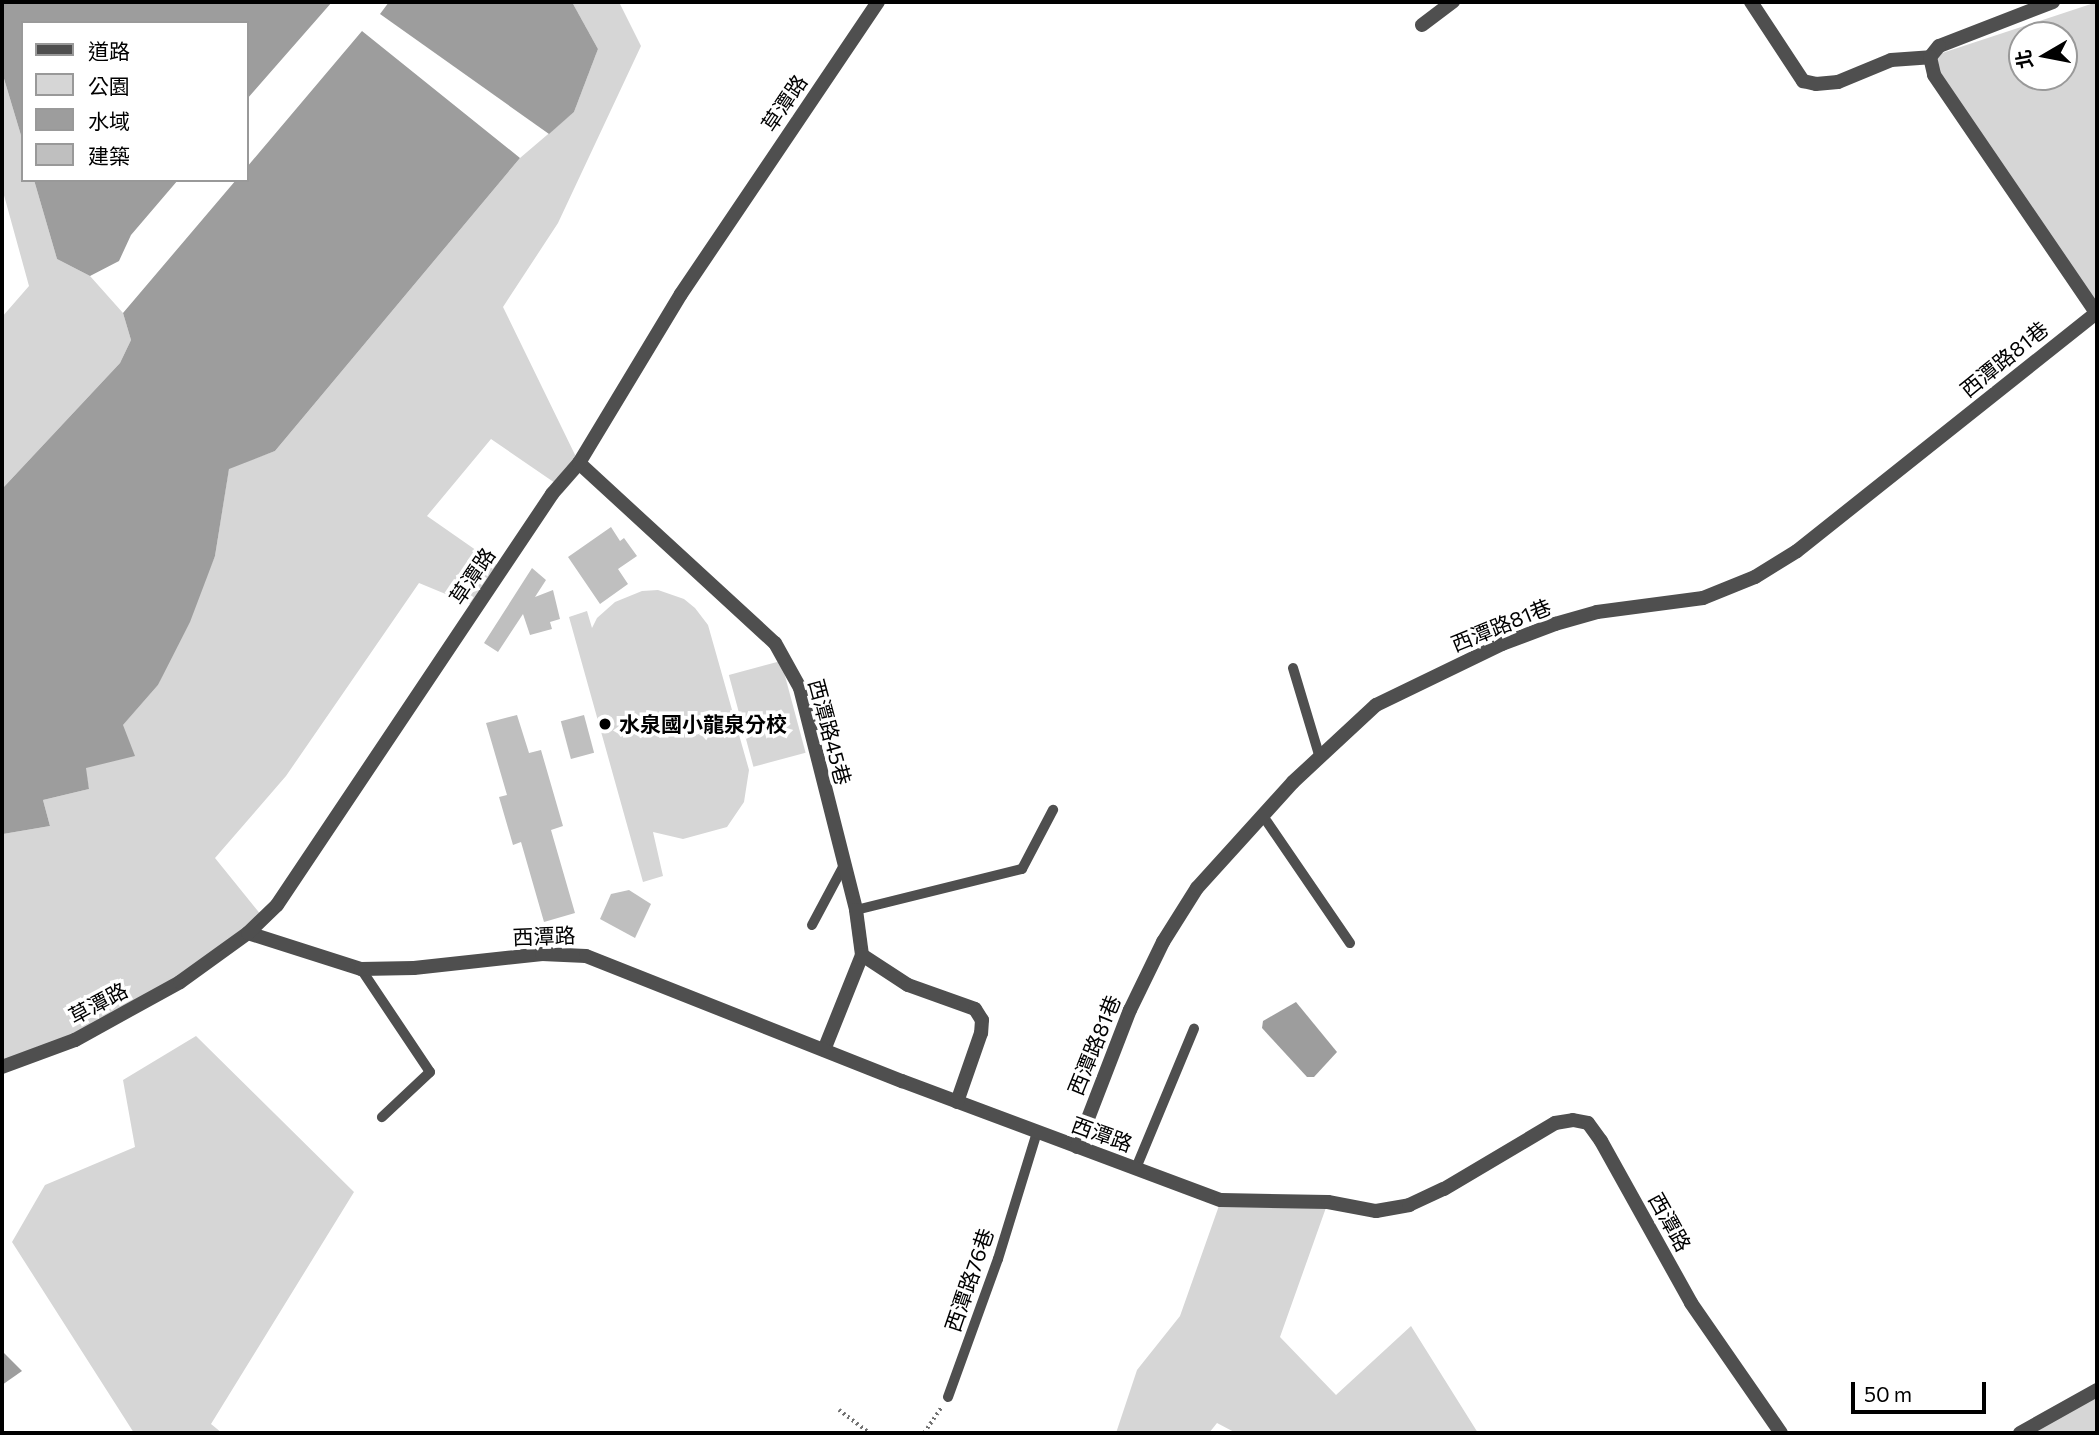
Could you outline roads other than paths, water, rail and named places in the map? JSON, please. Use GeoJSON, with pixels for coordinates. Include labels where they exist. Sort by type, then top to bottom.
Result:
{"type":"FeatureCollection","features":[{"type":"Feature","properties":{"kind":"street","name":"草潭路"},"geometry":{"type":"LineString","coordinates":[[2,1067],[87,1034],[180,982],[248,933],[277,905],[552,494],[579,463],[681,294],[878,2]]}},
{"type":"Feature","properties":{"kind":"street"},"geometry":{"type":"LineString","coordinates":[[1422,25],[1453,2]]}},
{"type":"Feature","properties":{"kind":"street"},"geometry":{"type":"LineString","coordinates":[[1751,2],[1803,81],[1816,85],[1839,82],[1891,60],[1930,57],[1939,46],[2053,2]]}},
{"type":"Feature","properties":{"kind":"street"},"geometry":{"type":"LineString","coordinates":[[1930,57],[1934,75],[2097,313]]}},
{"type":"Feature","properties":{"kind":"street","name":"西潭路81巷"},"geometry":{"type":"LineString","coordinates":[[1077,1147],[1125,1021],[1163,942],[1197,888],[1263,816],[1376,705],[1502,644],[1597,612],[1703,598],[1755,577],[1797,551],[2097,313]]}},
{"type":"Feature","properties":{"kind":"street","name":"西潭路45巷"},"geometry":{"type":"LineString","coordinates":[[579,463],[775,643],[800,688],[856,910],[862,955],[824,1050]]}},
{"type":"Feature","properties":{"kind":"street","name":"西潭路"},"geometry":{"type":"LineString","coordinates":[[248,933],[361,969],[414,968],[542,954],[586,956],[957,1102],[1222,1200],[1328,1202],[1376,1211],[1409,1205],[1444,1189],[1555,1123],[1573,1120],[1588,1124],[1601,1141],[1691,1303],[1781,1433]]}},
{"type":"Feature","properties":{"kind":"street"},"geometry":{"type":"LineString","coordinates":[[862,955],[908,985],[975,1009],[982,1020],[981,1032],[957,1102]]}},
{"type":"Feature","properties":{"kind":"street"},"geometry":{"type":"LineString","coordinates":[[2020,1433],[2097,1390]]}},
{"type":"Feature","properties":{"kind":"lane"},"geometry":{"type":"LineString","coordinates":[[1293,668],[1320,758]]}},
{"type":"Feature","properties":{"kind":"lane"},"geometry":{"type":"LineString","coordinates":[[856,910],[1023,869],[1053,810]]}},
{"type":"Feature","properties":{"kind":"lane"},"geometry":{"type":"LineString","coordinates":[[1263,816],[1350,943]]}},
{"type":"Feature","properties":{"kind":"lane"},"geometry":{"type":"LineString","coordinates":[[812,926],[844,865]]}},
{"type":"Feature","properties":{"kind":"lane"},"geometry":{"type":"LineString","coordinates":[[361,969],[430,1072],[382,1117]]}},
{"type":"Feature","properties":{"kind":"lane"},"geometry":{"type":"LineString","coordinates":[[1136,1168],[1194,1028]]}},
{"type":"Feature","properties":{"kind":"lane","name":"西潭路76巷"},"geometry":{"type":"LineString","coordinates":[[948,1397],[998,1259],[1037,1132]]}},
{"type":"Feature","properties":{"kind":"water"},"geometry":{"type":"Polygon","coordinates":[[[2,2],[332,2],[248,98],[248,21],[21,21],[21,135],[2,72],[2,2]]]}},
{"type":"Feature","properties":{"kind":"water"},"geometry":{"type":"Polygon","coordinates":[[[389,2],[572,2],[598,49],[574,112],[549,134],[380,14],[389,2]]]}},
{"type":"Feature","properties":{"kind":"water"},"geometry":{"type":"Polygon","coordinates":[[[362,31],[520,158],[275,451],[229,469],[215,556],[190,622],[158,685],[123,725],[135,756],[86,768],[89,789],[43,800],[50,826],[3,834],[2,845],[2,489],[120,363],[131,340],[123,313],[234,182],[248,182],[248,166],[362,31]]]}},
{"type":"Feature","properties":{"kind":"water"},"geometry":{"type":"Polygon","coordinates":[[[35,182],[176,182],[131,235],[119,261],[90,276],[57,259],[35,182]]]}},
{"type":"Feature","properties":{"kind":"water"},"geometry":{"type":"Polygon","coordinates":[[[1296,1002],[1337,1052],[1314,1077],[1307,1077],[1262,1028],[1263,1021],[1296,1002]]]}},
{"type":"Feature","properties":{"kind":"water"},"geometry":{"type":"Polygon","coordinates":[[[3,1352],[22,1371],[2,1385],[2,1354],[3,1352]]]}},
{"type":"Feature","properties":{"kind":"place","name":"水泉國小龍泉分校"},"geometry":{"type":"Point","coordinates":[605,724]}}]}
